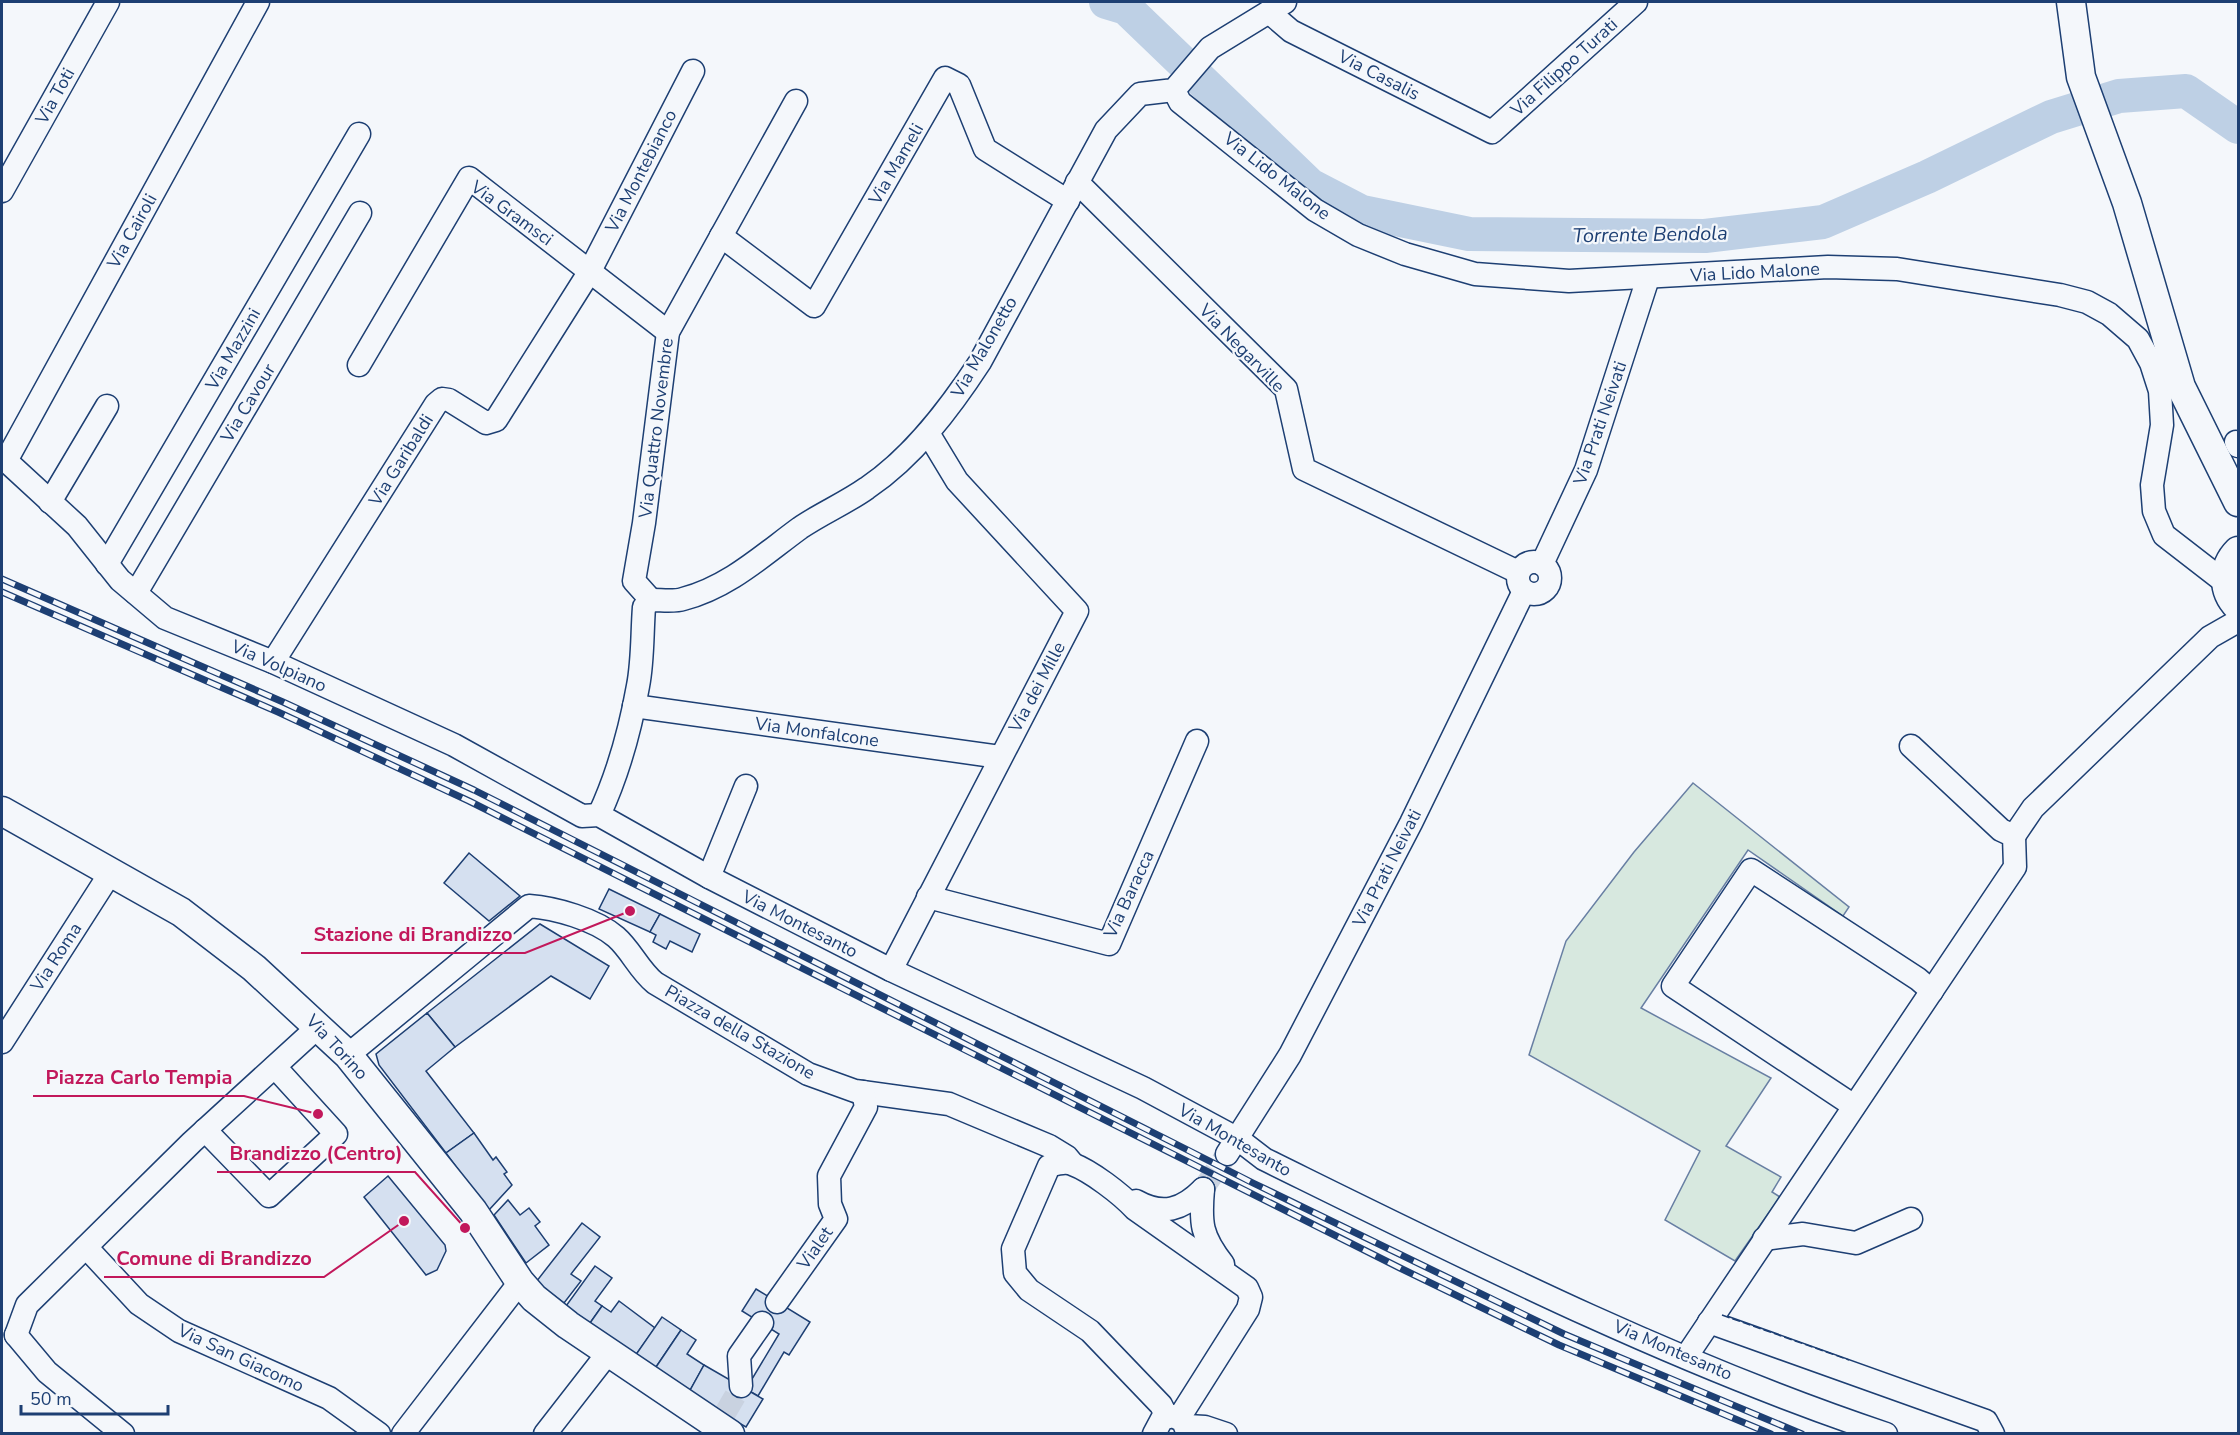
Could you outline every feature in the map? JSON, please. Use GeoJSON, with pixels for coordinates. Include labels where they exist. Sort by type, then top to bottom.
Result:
{"type":"FeatureCollection","features":[{"type":"Feature","properties":{"kind":"main road"},"geometry":{"type":"LineString","coordinates":[[2071,2],[2081,77],[2127,203],[2181,387],[2238,502]]}},
{"type":"Feature","properties":{"kind":"main road"},"geometry":{"type":"LineString","coordinates":[[2233,602],[2229,562],[2237,552]]}},
{"type":"Feature","properties":{"kind":"main road","name":"Via Torino"},"geometry":{"type":"LineString","coordinates":[[2,812],[181,912],[254,968],[348,1055],[473,1211],[520,1282],[568,1325],[608,1353],[724,1424]]}},
{"type":"Feature","properties":{"kind":"street","name":"Via Toti"},"geometry":{"type":"LineString","coordinates":[[2,191],[108,2]]}},
{"type":"Feature","properties":{"kind":"street","name":"Via Cairoli"},"geometry":{"type":"LineString","coordinates":[[4,459],[258,2]]}},
{"type":"Feature","properties":{"kind":"street","name":"Via Filippo Turati"},"geometry":{"type":"LineString","coordinates":[[1492,132],[1636,2]]}},
{"type":"Feature","properties":{"kind":"street","name":"Via Casalis"},"geometry":{"type":"LineString","coordinates":[[1277,5],[1292,31],[1492,132]]}},
{"type":"Feature","properties":{"kind":"street"},"geometry":{"type":"LineString","coordinates":[[1178,86],[1210,48],[1277,5]]}},
{"type":"Feature","properties":{"kind":"street","name":"Via Montebianco"},"geometry":{"type":"LineString","coordinates":[[590,271],[693,71]]}},
{"type":"Feature","properties":{"kind":"street","name":"Via Mameli"},"geometry":{"type":"LineString","coordinates":[[721,236],[814,306],[945,78],[958,85],[985,149],[1072,191]]}},
{"type":"Feature","properties":{"kind":"street","name":"Via Malonetto"},"geometry":{"type":"LineString","coordinates":[[651,600],[681,600],[707,590],[746,570],[802,527],[869,488],[928,433],[980,362],[1106,130],[1140,94],[1178,86]]}},
{"type":"Feature","properties":{"kind":"street","name":"Via Lido Malone"},"geometry":{"type":"LineString","coordinates":[[1178,86],[1180,102],[1315,210],[1358,235],[1405,254],[1475,274],[1569,281],[1828,267],[1897,269],[2060,295],[2087,302],[2102,310],[2138,339],[2151,363],[2160,391],[2162,425],[2152,485],[2154,511],[2164,535],[2194,556],[2233,602]]}},
{"type":"Feature","properties":{"kind":"street","name":"Via Quattro Novembre"},"geometry":{"type":"LineString","coordinates":[[651,600],[634,581],[644,524],[668,332],[796,101]]}},
{"type":"Feature","properties":{"kind":"street","name":"Via Mazzini"},"geometry":{"type":"LineString","coordinates":[[107,564],[359,134]]}},
{"type":"Feature","properties":{"kind":"street","name":"Via Gramsci"},"geometry":{"type":"LineString","coordinates":[[360,365],[469,178],[668,332]]}},
{"type":"Feature","properties":{"kind":"street","name":"Via Negarville"},"geometry":{"type":"LineString","coordinates":[[1072,191],[1286,389],[1304,469],[1521,581]]}},
{"type":"Feature","properties":{"kind":"street","name":"Via Cavour"},"geometry":{"type":"LineString","coordinates":[[136,593],[360,213]]}},
{"type":"Feature","properties":{"kind":"street","name":"Via Garibaldi"},"geometry":{"type":"LineString","coordinates":[[273,662],[436,404],[442,399],[449,400],[486,423],[496,420],[590,271]]}},
{"type":"Feature","properties":{"kind":"street","name":"Via Prati Neivati"},"geometry":{"type":"LineString","coordinates":[[1232,1147],[1290,1055],[1376,892],[1521,581],[1526,564],[1542,564],[1586,470],[1648,278]]}},
{"type":"Feature","properties":{"kind":"street"},"geometry":{"type":"LineString","coordinates":[[51,502],[107,405]]}},
{"type":"Feature","properties":{"kind":"street","name":"Via dei Mille"},"geometry":{"type":"LineString","coordinates":[[891,970],[1077,611],[957,482],[928,433]]}},
{"type":"Feature","properties":{"kind":"street","name":"Via Volpiano"},"geometry":{"type":"LineString","coordinates":[[4,459],[77,526],[107,564],[165,618],[273,662],[454,744],[582,816],[599,815]]}},
{"type":"Feature","properties":{"kind":"street"},"geometry":{"type":"LineString","coordinates":[[2194,556],[2237,552]]}},
{"type":"Feature","properties":{"kind":"street"},"geometry":{"type":"LineString","coordinates":[[599,815],[612,788],[625,749],[639,685],[644,607],[651,600]]}},
{"type":"Feature","properties":{"kind":"street"},"geometry":{"type":"LineString","coordinates":[[1686,1357],[2015,867],[2014,836],[2033,808],[2210,637],[2233,602]]}},
{"type":"Feature","properties":{"kind":"street","name":"Via Monfalcone"},"geometry":{"type":"LineString","coordinates":[[634,706],[1000,758]]}},
{"type":"Feature","properties":{"kind":"street","name":"Via Baracca"},"geometry":{"type":"LineString","coordinates":[[928,897],[1109,944],[1197,741]]}},
{"type":"Feature","properties":{"kind":"street"},"geometry":{"type":"LineString","coordinates":[[1911,746],[2001,830],[2014,836]]}},
{"type":"Feature","properties":{"kind":"street"},"geometry":{"type":"LineString","coordinates":[[709,877],[746,786]]}},
{"type":"Feature","properties":{"kind":"street","name":"Via Montesanto"},"geometry":{"type":"LineString","coordinates":[[599,815],[709,877],[891,970],[1143,1088],[1232,1147],[1264,1159],[1491,1271],[1686,1357],[1836,1417],[1886,1434]]}},
{"type":"Feature","properties":{"kind":"street"},"geometry":{"type":"LineString","coordinates":[[1854,1106],[1674,986],[1751,870],[1918,979],[1932,991]]}},
{"type":"Feature","properties":{"kind":"street","name":"Via Roma"},"geometry":{"type":"LineString","coordinates":[[2,1042],[111,872]]}},
{"type":"Feature","properties":{"kind":"street","name":"Piazza della Stazione"},"geometry":{"type":"LineString","coordinates":[[348,1055],[528,906],[558,909],[615,937],[640,970],[675,998],[808,1074],[863,1092],[949,1104],[980,1115],[1041,1145],[1049,1146],[1124,1197]]}},
{"type":"Feature","properties":{"kind":"street"},"geometry":{"type":"LineString","coordinates":[[123,1434],[47,1372],[9,1334],[27,1305],[205,1130],[319,1026]]}},
{"type":"Feature","properties":{"kind":"street"},"geometry":{"type":"LineString","coordinates":[[205,1130],[269,1196],[336,1134],[275,1067]]}},
{"type":"Feature","properties":{"kind":"street","name":"Vialet"},"geometry":{"type":"LineString","coordinates":[[777,1302],[836,1219],[830,1204],[829,1176],[866,1107],[863,1092]]}},
{"type":"Feature","properties":{"kind":"street"},"geometry":{"type":"LineString","coordinates":[[1041,1145],[1047,1153],[1049,1166],[1013,1249],[1015,1273],[1029,1290],[1090,1331],[1161,1405],[1191,1428],[1248,1309],[1251,1297],[1247,1288],[1231,1275],[1134,1209],[1124,1197]]}},
{"type":"Feature","properties":{"kind":"street"},"geometry":{"type":"LineString","coordinates":[[1049,1166],[1060,1162],[1072,1163]]}},
{"type":"Feature","properties":{"kind":"street"},"geometry":{"type":"LineString","coordinates":[[1124,1197],[1163,1211],[1184,1206],[1203,1189],[1202,1228],[1212,1250],[1231,1275]]}},
{"type":"Feature","properties":{"kind":"street"},"geometry":{"type":"LineString","coordinates":[[1764,1239],[1803,1234],[1856,1243],[1911,1219]]}},
{"type":"Feature","properties":{"kind":"street","name":"Via San Giacomo"},"geometry":{"type":"LineString","coordinates":[[86,1247],[139,1304],[179,1331],[329,1398],[379,1434]]}},
{"type":"Feature","properties":{"kind":"street"},"geometry":{"type":"LineString","coordinates":[[403,1434],[520,1282]]}},
{"type":"Feature","properties":{"kind":"street"},"geometry":{"type":"LineString","coordinates":[[1709,1322],[1986,1421],[1993,1434]]}},
{"type":"Feature","properties":{"kind":"street"},"geometry":{"type":"LineString","coordinates":[[741,1386],[739,1356],[762,1323]]}},
{"type":"Feature","properties":{"kind":"street"},"geometry":{"type":"LineString","coordinates":[[545,1434],[608,1353]]}},
{"type":"Feature","properties":{"kind":"shaded area"},"geometry":{"type":"Polygon","coordinates":[[[1693,783],[1849,907],[1843,916],[1748,850],[1641,1008],[1771,1078],[1726,1146],[1781,1177],[1772,1192],[1780,1197],[1735,1261],[1665,1220],[1700,1151],[1529,1055],[1566,941],[1634,852],[1693,783]]]}},
{"type":"Feature","properties":{"kind":"building"},"geometry":{"type":"Polygon","coordinates":[[[469,853],[520,896],[489,921],[444,883],[469,853]]]}},
{"type":"Feature","properties":{"kind":"building"},"geometry":{"type":"Polygon","coordinates":[[[609,889],[660,914],[650,932],[599,909],[609,889]]]}},
{"type":"Feature","properties":{"kind":"building"},"geometry":{"type":"Polygon","coordinates":[[[660,914],[700,934],[692,952],[670,941],[666,949],[653,942],[656,935],[650,932],[660,914]]]}},
{"type":"Feature","properties":{"kind":"building"},"geometry":{"type":"Polygon","coordinates":[[[540,924],[609,966],[590,999],[551,976],[455,1047],[427,1013],[540,924]]]}},
{"type":"Feature","properties":{"kind":"building"},"geometry":{"type":"Polygon","coordinates":[[[427,1013],[455,1047],[426,1071],[474,1133],[446,1153],[379,1065],[376,1054],[427,1013]]]}},
{"type":"Feature","properties":{"kind":"building"},"geometry":{"type":"Polygon","coordinates":[[[474,1133],[493,1160],[496,1157],[507,1172],[504,1174],[512,1185],[488,1211],[446,1153],[474,1133]]]}},
{"type":"Feature","properties":{"kind":"building"},"geometry":{"type":"Polygon","coordinates":[[[388,1176],[445,1245],[446,1251],[437,1270],[426,1275],[364,1197],[388,1176]]]}},
{"type":"Feature","properties":{"kind":"building"},"geometry":{"type":"Polygon","coordinates":[[[508,1200],[520,1215],[529,1208],[540,1222],[535,1226],[549,1245],[526,1263],[494,1215],[508,1200]]]}},
{"type":"Feature","properties":{"kind":"building"},"geometry":{"type":"Polygon","coordinates":[[[582,1223],[600,1237],[571,1274],[581,1281],[564,1303],[536,1282],[582,1223]]]}},
{"type":"Feature","properties":{"kind":"building"},"geometry":{"type":"Polygon","coordinates":[[[595,1266],[612,1278],[595,1301],[602,1306],[590,1323],[566,1306],[595,1266]]]}},
{"type":"Feature","properties":{"kind":"building"},"geometry":{"type":"Polygon","coordinates":[[[756,1289],[810,1322],[789,1355],[784,1352],[758,1396],[746,1389],[779,1334],[742,1311],[756,1289]]]}},
{"type":"Feature","properties":{"kind":"building"},"geometry":{"type":"Polygon","coordinates":[[[619,1301],[655,1328],[635,1356],[590,1323],[602,1306],[611,1312],[619,1301]]]}},
{"type":"Feature","properties":{"kind":"building"},"geometry":{"type":"Polygon","coordinates":[[[662,1317],[681,1330],[654,1370],[635,1356],[662,1317]]]}},
{"type":"Feature","properties":{"kind":"building"},"geometry":{"type":"Polygon","coordinates":[[[681,1330],[696,1340],[687,1354],[704,1365],[688,1394],[654,1370],[681,1330]]]}},
{"type":"Feature","properties":{"kind":"building"},"geometry":{"type":"Polygon","coordinates":[[[704,1365],[763,1399],[746,1427],[688,1394],[704,1365]]]}},
{"type":"Feature","properties":{"kind":"waterway","name":"Torrente Bendola"},"geometry":{"type":"LineString","coordinates":[[1106,2],[1126,8],[1310,185],[1362,212],[1469,234],[1705,236],[1823,222],[1927,177],[2051,117],[2119,96],[2186,91],[2238,127]]}},
{"type":"Feature","properties":{"kind":"tunnel"},"geometry":{"type":"LineString","coordinates":[[1203,1189],[1227,1154]]}},
{"type":"Feature","properties":{"kind":"tunnel"},"geometry":{"type":"LineString","coordinates":[[724,1415],[741,1386]]}},
{"type":"Feature","properties":{"kind":"railway"},"geometry":{"type":"LineString","coordinates":[[2,579],[283,702],[474,790],[1253,1183],[1564,1334],[1802,1434]]}},
{"type":"Feature","properties":{"kind":"railway"},"geometry":{"type":"LineString","coordinates":[[2,592],[278,712],[469,801],[1400,1268],[1559,1345],[1771,1434]]}},
{"type":"Feature","properties":{"kind":"fence"},"geometry":{"type":"LineString","coordinates":[[1722,1315],[1849,1360]]}},
{"type":"Feature","properties":{"kind":"place","name":"Stazione di Brandizzo"},"geometry":{"type":"Point","coordinates":[630,911]}},
{"type":"Feature","properties":{"kind":"place","name":"Piazza Carlo Tempia"},"geometry":{"type":"Point","coordinates":[318,1114]}},
{"type":"Feature","properties":{"kind":"place","name":"Comune di Brandizzo"},"geometry":{"type":"Point","coordinates":[404,1221]}},
{"type":"Feature","properties":{"kind":"place","name":"Brandizzo (Centro)"},"geometry":{"type":"Point","coordinates":[465,1228]}}]}
